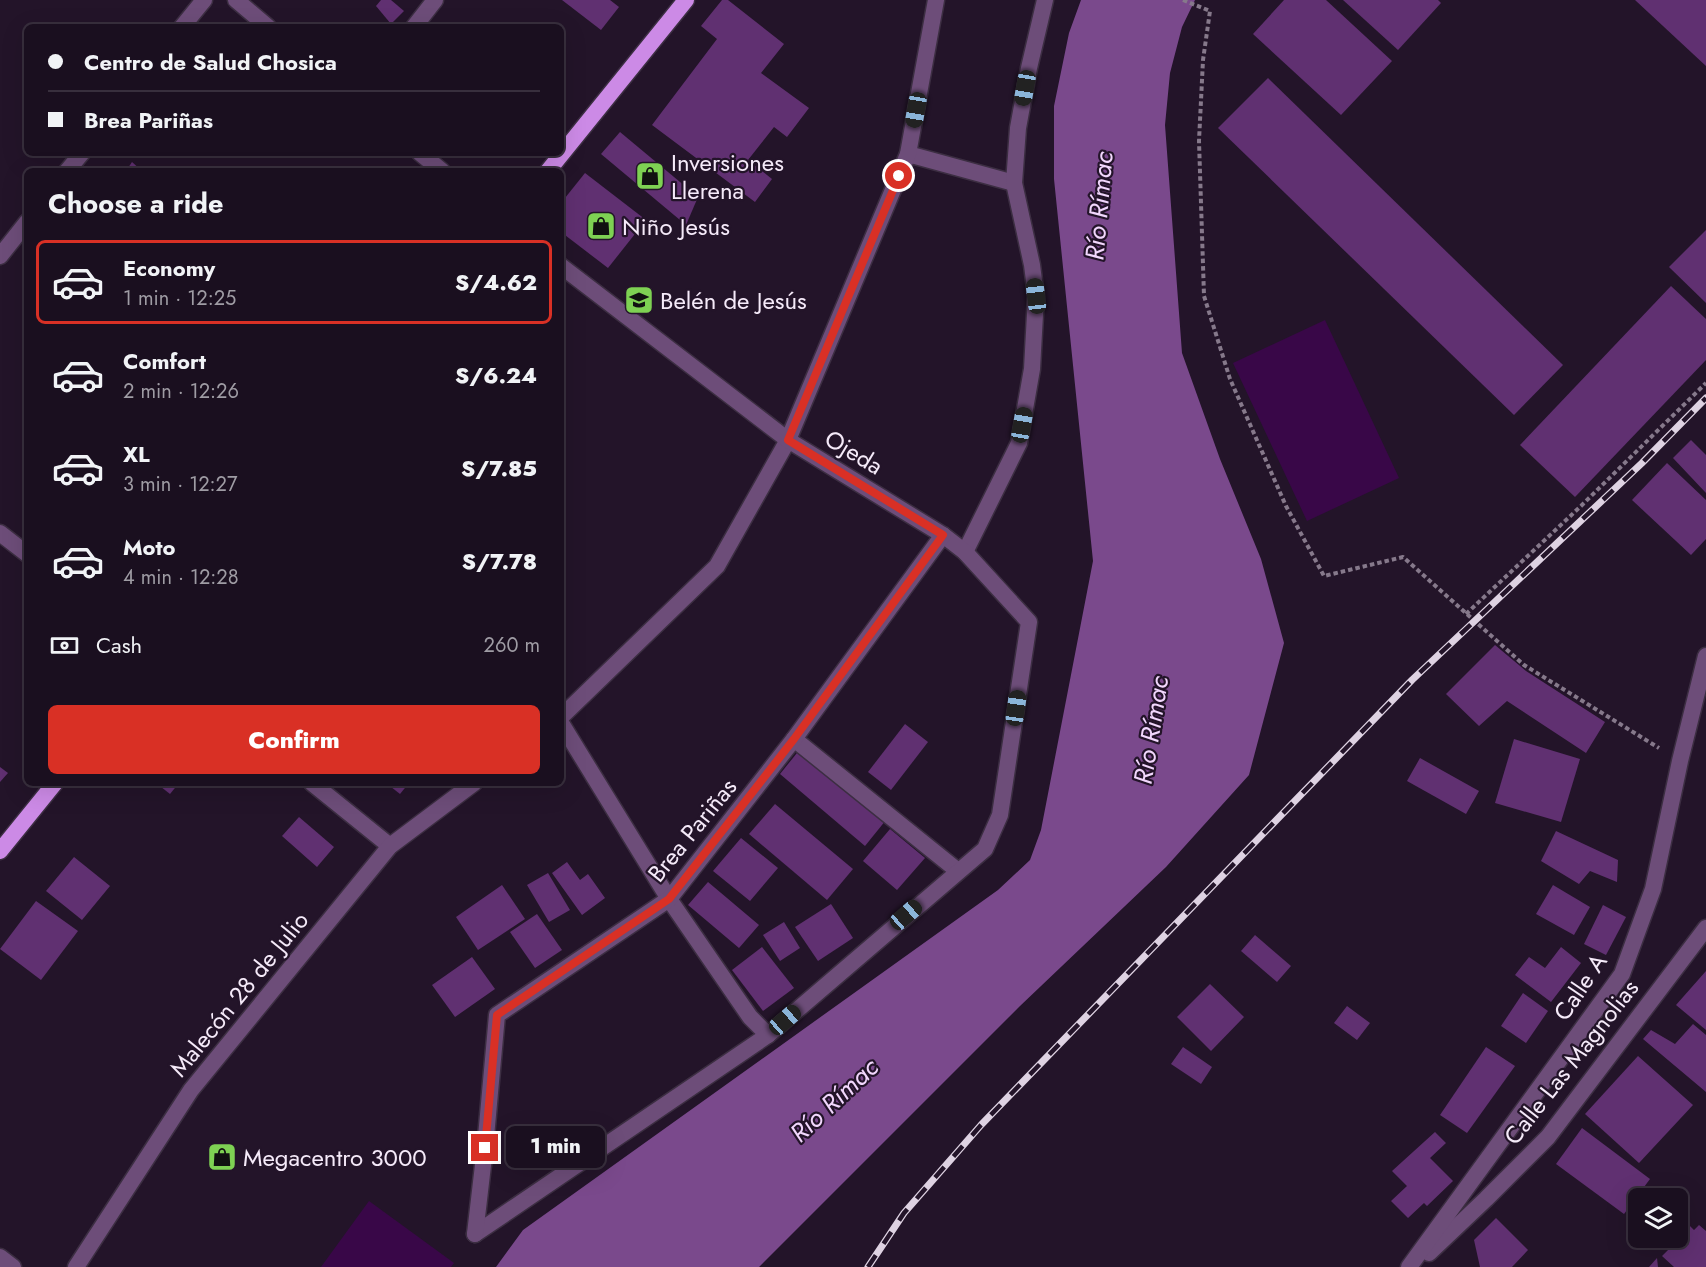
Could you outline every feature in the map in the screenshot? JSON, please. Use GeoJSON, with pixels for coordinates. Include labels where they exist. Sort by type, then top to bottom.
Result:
{"type":"FeatureCollection","features":[{"type":"Feature","properties":{"kind":"highway"},"geometry":{"type":"LineString","coordinates":[[564,151],[686,0]]}},
{"type":"Feature","properties":{"kind":"highway"},"geometry":{"type":"LineString","coordinates":[[550,168],[560,156]]}},
{"type":"Feature","properties":{"kind":"highway"},"geometry":{"type":"LineString","coordinates":[[0,851],[53,786]]}},
{"type":"Feature","properties":{"kind":"street"},"geometry":{"type":"LineString","coordinates":[[184,24],[204,0]]}},
{"type":"Feature","properties":{"kind":"street"},"geometry":{"type":"LineString","coordinates":[[236,0],[264,24]]}},
{"type":"Feature","properties":{"kind":"street"},"geometry":{"type":"LineString","coordinates":[[416,24],[435,0]]}},
{"type":"Feature","properties":{"kind":"street"},"geometry":{"type":"LineString","coordinates":[[564,714],[717,566],[788,440],[908,154],[936,0]]}},
{"type":"Feature","properties":{"kind":"street"},"geometry":{"type":"LineString","coordinates":[[965,552],[1019,443],[1032,369],[1036,296],[1032,265],[1014,183],[1018,129],[1045,0]]}},
{"type":"Feature","properties":{"kind":"street"},"geometry":{"type":"LineString","coordinates":[[908,154],[1014,183]]}},
{"type":"Feature","properties":{"kind":"street"},"geometry":{"type":"LineString","coordinates":[[70,168],[80,156]]}},
{"type":"Feature","properties":{"kind":"street"},"geometry":{"type":"LineString","coordinates":[[424,156],[438,168]]}},
{"type":"Feature","properties":{"kind":"street"},"geometry":{"type":"LineString","coordinates":[[0,256],[24,226]]}},
{"type":"Feature","properties":{"kind":"street","name":"Ojeda"},"geometry":{"type":"LineString","coordinates":[[564,268],[788,440],[943,535],[965,552],[1029,622],[1000,816],[985,849],[957,871]]}},
{"type":"Feature","properties":{"kind":"street"},"geometry":{"type":"LineString","coordinates":[[0,533],[24,552]]}},
{"type":"Feature","properties":{"kind":"street","name":"Brea Pariñas"},"geometry":{"type":"LineString","coordinates":[[768,1035],[475,1234],[497,1015],[669,899],[794,739],[943,535]]}},
{"type":"Feature","properties":{"kind":"street","name":"Calle A"},"geometry":{"type":"LineString","coordinates":[[1411,1267],[1622,974],[1653,889],[1680,762],[1706,656]]}},
{"type":"Feature","properties":{"kind":"street"},"geometry":{"type":"LineString","coordinates":[[564,728],[669,899],[750,1017],[768,1035],[957,871],[794,739]]}},
{"type":"Feature","properties":{"kind":"street"},"geometry":{"type":"LineString","coordinates":[[316,786],[390,846]]}},
{"type":"Feature","properties":{"kind":"street","name":"Malecón 28 de Julio"},"geometry":{"type":"LineString","coordinates":[[76,1267],[191,1090],[390,846],[470,786]]}},
{"type":"Feature","properties":{"kind":"street","name":"Calle Las Magnolias"},"geometry":{"type":"LineString","coordinates":[[1411,1267],[1486,1199],[1548,1137],[1706,928]]}},
{"type":"Feature","properties":{"kind":"street"},"geometry":{"type":"LineString","coordinates":[[0,1257],[13,1267]]}},
{"type":"Feature","properties":{"kind":"path"},"geometry":{"type":"LineString","coordinates":[[1183,0],[1210,11],[1203,60],[1199,141],[1204,296],[1230,379],[1286,506],[1324,576],[1403,556],[1524,664],[1680,762]]}},
{"type":"Feature","properties":{"kind":"path"},"geometry":{"type":"LineString","coordinates":[[1466,614],[1581,506],[1706,383]]}},
{"type":"Feature","properties":{"kind":"shaded area"},"geometry":{"type":"Polygon","coordinates":[[[1325,320],[1399,478],[1307,521],[1233,363],[1325,320]]]}},
{"type":"Feature","properties":{"kind":"shaded area"},"geometry":{"type":"Polygon","coordinates":[[[369,1201],[454,1263],[451,1267],[321,1267],[369,1201]]]}},
{"type":"Feature","properties":{"kind":"water","name":"Río Rímac"},"geometry":{"type":"Polygon","coordinates":[[[1081,0],[1195,0],[1182,27],[1170,73],[1165,125],[1182,353],[1220,459],[1261,559],[1284,643],[1249,775],[1166,867],[1020,1006],[759,1267],[496,1267],[523,1230],[998,890],[1030,860],[1041,830],[1093,561],[1054,179],[1054,106],[1069,33],[1081,0]]]}},
{"type":"Feature","properties":{"kind":"building"},"geometry":{"type":"Polygon","coordinates":[[[381,0],[391,0],[404,11],[391,24],[376,6],[381,0]]]}},
{"type":"Feature","properties":{"kind":"building"},"geometry":{"type":"Polygon","coordinates":[[[562,0],[610,0],[619,7],[601,30],[562,0]]]}},
{"type":"Feature","properties":{"kind":"building"},"geometry":{"type":"Polygon","coordinates":[[[722,0],[728,0],[784,44],[761,73],[809,108],[787,137],[774,127],[748,160],[772,179],[755,202],[652,125],[717,39],[701,26],[722,0]]]}},
{"type":"Feature","properties":{"kind":"building"},"geometry":{"type":"Polygon","coordinates":[[[1284,0],[1326,0],[1392,61],[1341,115],[1253,34],[1284,0]]]}},
{"type":"Feature","properties":{"kind":"building"},"geometry":{"type":"Polygon","coordinates":[[[1343,0],[1438,0],[1441,3],[1398,50],[1343,0]]]}},
{"type":"Feature","properties":{"kind":"building"},"geometry":{"type":"Polygon","coordinates":[[[1635,0],[1706,0],[1706,66],[1635,0]]]}},
{"type":"Feature","properties":{"kind":"building"},"geometry":{"type":"Polygon","coordinates":[[[1268,78],[1563,365],[1514,415],[1218,128],[1268,78]]]}},
{"type":"Feature","properties":{"kind":"building","name":"Inversiones Llerena"},"geometry":{"type":"Polygon","coordinates":[[[620,132],[698,197],[686,225],[601,154],[620,132]]]}},
{"type":"Feature","properties":{"kind":"building"},"geometry":{"type":"Polygon","coordinates":[[[132,162],[139,168],[128,168],[132,162]]]}},
{"type":"Feature","properties":{"kind":"building","name":"Niño Jesús"},"geometry":{"type":"Polygon","coordinates":[[[585,173],[646,220],[608,268],[564,234],[564,199],[585,173]]]}},
{"type":"Feature","properties":{"kind":"building"},"geometry":{"type":"Polygon","coordinates":[[[1706,230],[1706,303],[1669,267],[1706,230]]]}},
{"type":"Feature","properties":{"kind":"building"},"geometry":{"type":"Polygon","coordinates":[[[1671,286],[1706,319],[1706,360],[1575,497],[1520,445],[1671,286]]]}},
{"type":"Feature","properties":{"kind":"building"},"geometry":{"type":"Polygon","coordinates":[[[1691,440],[1706,455],[1706,493],[1673,458],[1691,440]]]}},
{"type":"Feature","properties":{"kind":"building"},"geometry":{"type":"Polygon","coordinates":[[[1667,463],[1706,500],[1706,539],[1691,555],[1632,500],[1667,463]]]}},
{"type":"Feature","properties":{"kind":"building"},"geometry":{"type":"Polygon","coordinates":[[[1495,645],[1526,671],[1605,722],[1586,753],[1507,701],[1479,726],[1446,694],[1495,645]]]}},
{"type":"Feature","properties":{"kind":"building"},"geometry":{"type":"Polygon","coordinates":[[[905,724],[928,742],[891,790],[868,772],[905,724]]]}},
{"type":"Feature","properties":{"kind":"building"},"geometry":{"type":"Polygon","coordinates":[[[1514,739],[1580,759],[1561,822],[1495,803],[1514,739]]]}},
{"type":"Feature","properties":{"kind":"building"},"geometry":{"type":"Polygon","coordinates":[[[801,748],[886,820],[865,846],[780,774],[801,748]]]}},
{"type":"Feature","properties":{"kind":"building"},"geometry":{"type":"Polygon","coordinates":[[[1420,758],[1479,791],[1466,814],[1407,781],[1420,758]]]}},
{"type":"Feature","properties":{"kind":"building"},"geometry":{"type":"Polygon","coordinates":[[[0,767],[8,773],[0,782],[0,767]]]}},
{"type":"Feature","properties":{"kind":"building"},"geometry":{"type":"Polygon","coordinates":[[[160,786],[177,786],[170,794],[160,786]]]}},
{"type":"Feature","properties":{"kind":"building"},"geometry":{"type":"Polygon","coordinates":[[[390,786],[407,786],[400,794],[390,786]]]}},
{"type":"Feature","properties":{"kind":"building"},"geometry":{"type":"Polygon","coordinates":[[[775,804],[853,869],[827,900],[749,834],[775,804]]]}},
{"type":"Feature","properties":{"kind":"building"},"geometry":{"type":"Polygon","coordinates":[[[299,817],[334,847],[317,867],[282,836],[299,817]]]}},
{"type":"Feature","properties":{"kind":"building"},"geometry":{"type":"Polygon","coordinates":[[[890,829],[925,858],[897,890],[863,861],[890,829]]]}},
{"type":"Feature","properties":{"kind":"building"},"geometry":{"type":"Polygon","coordinates":[[[1556,831],[1618,860],[1617,882],[1590,871],[1579,884],[1541,861],[1556,831]]]}},
{"type":"Feature","properties":{"kind":"building"},"geometry":{"type":"Polygon","coordinates":[[[741,838],[778,868],[750,901],[713,871],[741,838]]]}},
{"type":"Feature","properties":{"kind":"building"},"geometry":{"type":"Polygon","coordinates":[[[74,857],[110,886],[82,920],[46,891],[74,857]]]}},
{"type":"Feature","properties":{"kind":"building"},"geometry":{"type":"Polygon","coordinates":[[[567,862],[580,880],[588,874],[605,898],[582,915],[552,873],[567,862]]]}},
{"type":"Feature","properties":{"kind":"building"},"geometry":{"type":"Polygon","coordinates":[[[548,873],[570,910],[549,922],[527,885],[548,873]]]}},
{"type":"Feature","properties":{"kind":"building"},"geometry":{"type":"Polygon","coordinates":[[[708,882],[759,925],[739,948],[688,905],[708,882]]]}},
{"type":"Feature","properties":{"kind":"building"},"geometry":{"type":"Polygon","coordinates":[[[502,885],[525,919],[478,950],[456,917],[502,885]]]}},
{"type":"Feature","properties":{"kind":"building"},"geometry":{"type":"Polygon","coordinates":[[[1553,885],[1590,907],[1574,935],[1536,914],[1553,885]]]}},
{"type":"Feature","properties":{"kind":"building"},"geometry":{"type":"Polygon","coordinates":[[[36,901],[78,931],[41,980],[0,949],[36,901]]]}},
{"type":"Feature","properties":{"kind":"building"},"geometry":{"type":"Polygon","coordinates":[[[831,904],[853,938],[818,961],[795,927],[831,904]]]}},
{"type":"Feature","properties":{"kind":"building"},"geometry":{"type":"Polygon","coordinates":[[[1603,905],[1626,917],[1606,955],[1584,944],[1603,905]]]}},
{"type":"Feature","properties":{"kind":"building"},"geometry":{"type":"Polygon","coordinates":[[[537,914],[562,950],[535,968],[510,932],[537,914]]]}},
{"type":"Feature","properties":{"kind":"building"},"geometry":{"type":"Polygon","coordinates":[[[784,922],[800,948],[780,961],[763,935],[784,922]]]}},
{"type":"Feature","properties":{"kind":"building"},"geometry":{"type":"Polygon","coordinates":[[[1255,935],[1291,966],[1277,982],[1241,951],[1255,935]]]}},
{"type":"Feature","properties":{"kind":"building"},"geometry":{"type":"Polygon","coordinates":[[[762,947],[794,988],[763,1011],[732,970],[762,947]]]}},
{"type":"Feature","properties":{"kind":"building"},"geometry":{"type":"Polygon","coordinates":[[[1561,947],[1581,963],[1551,1002],[1515,975],[1529,957],[1545,968],[1561,947]]]}},
{"type":"Feature","properties":{"kind":"building"},"geometry":{"type":"Polygon","coordinates":[[[472,957],[495,989],[455,1017],[432,985],[472,957]]]}},
{"type":"Feature","properties":{"kind":"building"},"geometry":{"type":"Polygon","coordinates":[[[1706,971],[1706,1030],[1676,1005],[1706,971]]]}},
{"type":"Feature","properties":{"kind":"building"},"geometry":{"type":"Polygon","coordinates":[[[1210,984],[1244,1017],[1211,1051],[1177,1017],[1210,984]]]}},
{"type":"Feature","properties":{"kind":"building"},"geometry":{"type":"Polygon","coordinates":[[[1523,993],[1548,1011],[1526,1043],[1501,1026],[1523,993]]]}},
{"type":"Feature","properties":{"kind":"building"},"geometry":{"type":"Polygon","coordinates":[[[1347,1006],[1370,1023],[1357,1040],[1334,1023],[1347,1006]]]}},
{"type":"Feature","properties":{"kind":"building"},"geometry":{"type":"Polygon","coordinates":[[[1693,1024],[1706,1035],[1706,1092],[1643,1039],[1651,1030],[1675,1044],[1693,1024]]]}},
{"type":"Feature","properties":{"kind":"building"},"geometry":{"type":"Polygon","coordinates":[[[1183,1047],[1212,1067],[1201,1084],[1171,1064],[1183,1047]]]}},
{"type":"Feature","properties":{"kind":"building"},"geometry":{"type":"Polygon","coordinates":[[[1486,1047],[1515,1066],[1467,1133],[1440,1115],[1486,1047]]]}},
{"type":"Feature","properties":{"kind":"building"},"geometry":{"type":"Polygon","coordinates":[[[1638,1056],[1693,1105],[1639,1163],[1585,1114],[1638,1056]]]}},
{"type":"Feature","properties":{"kind":"building"},"geometry":{"type":"Polygon","coordinates":[[[1582,1128],[1650,1179],[1643,1188],[1628,1188],[1628,1209],[1624,1214],[1556,1164],[1582,1128]]]}},
{"type":"Feature","properties":{"kind":"building"},"geometry":{"type":"Polygon","coordinates":[[[1435,1132],[1446,1143],[1430,1158],[1453,1181],[1427,1206],[1424,1203],[1408,1218],[1391,1201],[1407,1186],[1392,1171],[1435,1132]]]}},
{"type":"Feature","properties":{"kind":"building"},"geometry":{"type":"Polygon","coordinates":[[[1496,1218],[1528,1250],[1512,1267],[1480,1267],[1474,1240],[1496,1218]]]}},
{"type":"Feature","properties":{"kind":"building"},"geometry":{"type":"Polygon","coordinates":[[[1688,1224],[1694,1230],[1699,1225],[1706,1231],[1706,1267],[1674,1267],[1662,1256],[1670,1248],[1688,1248],[1688,1224]]]}},
{"type":"Feature","properties":{"kind":"building"},"geometry":{"type":"Polygon","coordinates":[[[1657,1258],[1658,1267],[1649,1267],[1657,1258]]]}},
{"type":"Feature","properties":{"kind":"railway"},"geometry":{"type":"LineString","coordinates":[[868,1267],[904,1213],[981,1125],[1412,680],[1642,463],[1706,398]]}},
{"type":"Feature","properties":{"kind":"place","name":"Inversiones Llerena"},"geometry":{"type":"Point","coordinates":[650,176]}},
{"type":"Feature","properties":{"kind":"place","name":"Niño Jesús"},"geometry":{"type":"Point","coordinates":[601,226]}},
{"type":"Feature","properties":{"kind":"place","name":"Belén de Jesús"},"geometry":{"type":"Point","coordinates":[639,300]}},
{"type":"Feature","properties":{"kind":"place","name":"Megacentro 3000"},"geometry":{"type":"Point","coordinates":[222,1157]}},
{"type":"Feature","properties":{"kind":"route"},"geometry":{"type":"LineString","coordinates":[[485,1148],[497,1015],[669,899],[794,739],[943,535],[788,440],[899,176]]}}]}
